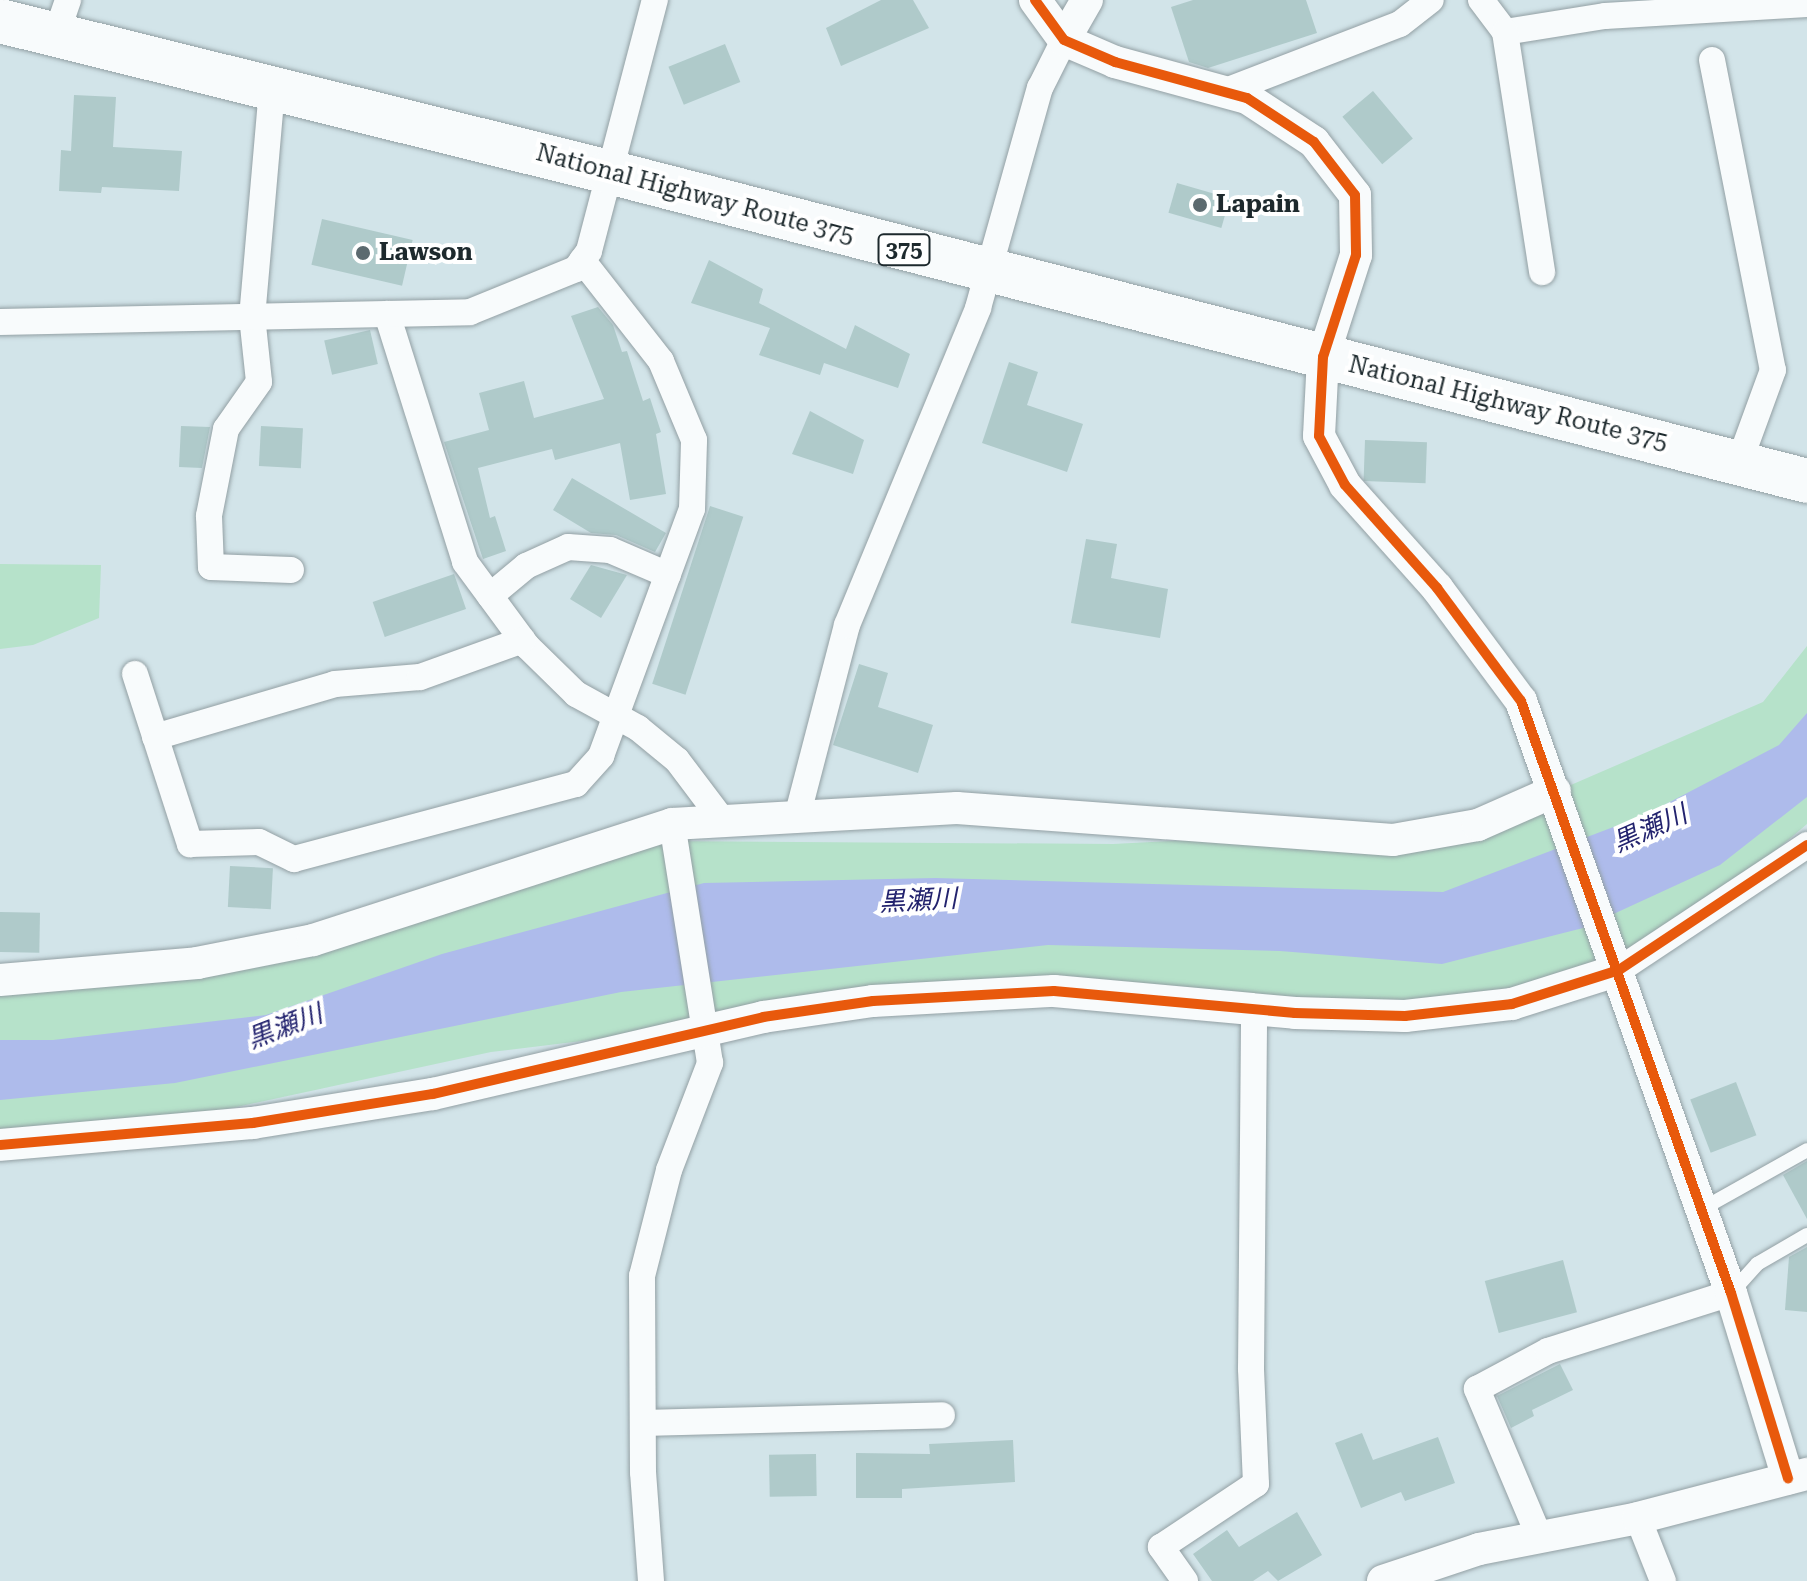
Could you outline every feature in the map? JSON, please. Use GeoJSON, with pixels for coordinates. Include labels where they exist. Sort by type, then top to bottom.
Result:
{"type":"FeatureCollection","features":[{"type":"Feature","properties":{"kind":"highway","name":"National Highway Route 375"},"geometry":{"type":"LineString","coordinates":[[0,21],[62,18],[272,89],[609,172],[1807,481]]}},
{"type":"Feature","properties":{"kind":"street"},"geometry":{"type":"LineString","coordinates":[[0,322],[470,312],[576,269],[582,260],[609,172],[655,0]]}},
{"type":"Feature","properties":{"kind":"street"},"geometry":{"type":"LineString","coordinates":[[1035,0],[1064,40],[1115,62],[1247,98],[1314,142],[1355,195],[1356,255],[1323,357],[1319,436],[1345,485],[1437,588],[1521,701],[1798,1476],[1638,1518],[1539,1536],[1423,1575],[1383,1581]]}},
{"type":"Feature","properties":{"kind":"street"},"geometry":{"type":"LineString","coordinates":[[797,817],[847,625],[991,272],[1040,88],[1087,0]]}},
{"type":"Feature","properties":{"kind":"street"},"geometry":{"type":"LineString","coordinates":[[1226,91],[1400,24],[1431,0]]}},
{"type":"Feature","properties":{"kind":"street"},"geometry":{"type":"LineString","coordinates":[[1481,0],[1505,32],[1542,272]]}},
{"type":"Feature","properties":{"kind":"street"},"geometry":{"type":"LineString","coordinates":[[1505,32],[1605,16],[1807,4]]}},
{"type":"Feature","properties":{"kind":"street"},"geometry":{"type":"LineString","coordinates":[[1712,60],[1773,370],[1739,463]]}},
{"type":"Feature","properties":{"kind":"street"},"geometry":{"type":"LineString","coordinates":[[272,89],[252,316],[259,382],[226,429],[209,516],[211,567],[291,570]]}},
{"type":"Feature","properties":{"kind":"street"},"geometry":{"type":"LineString","coordinates":[[135,674],[190,844],[259,842],[294,859],[576,784],[601,756],[692,509],[694,440],[661,361],[582,260]]}},
{"type":"Feature","properties":{"kind":"street"},"geometry":{"type":"LineString","coordinates":[[387,314],[465,562],[523,640],[576,694],[616,716],[677,760],[723,821]]}},
{"type":"Feature","properties":{"kind":"street"},"geometry":{"type":"LineString","coordinates":[[490,596],[526,566],[568,547],[610,550],[668,575]]}},
{"type":"Feature","properties":{"kind":"street"},"geometry":{"type":"LineString","coordinates":[[155,737],[335,684],[420,677],[523,640]]}},
{"type":"Feature","properties":{"kind":"street"},"geometry":{"type":"LineString","coordinates":[[0,980],[197,963],[313,940],[723,821],[957,808],[1393,840],[1478,825],[1555,791]]}},
{"type":"Feature","properties":{"kind":"street"},"geometry":{"type":"LineString","coordinates":[[651,1581],[643,1472],[646,1423],[642,1276],[669,1170],[710,1063],[674,834]]}},
{"type":"Feature","properties":{"kind":"street"},"geometry":{"type":"LineString","coordinates":[[0,1145],[253,1123],[433,1094],[703,1025],[873,1001],[1054,991],[1254,1008],[1405,1016],[1512,1004],[1619,970],[1807,845]]}},
{"type":"Feature","properties":{"kind":"street"},"geometry":{"type":"LineString","coordinates":[[1185,1581],[1161,1547],[1256,1484],[1251,1368],[1254,1008]]}},
{"type":"Feature","properties":{"kind":"street"},"geometry":{"type":"LineString","coordinates":[[1539,1536],[1477,1389],[1548,1351],[1731,1293]]}},
{"type":"Feature","properties":{"kind":"street"},"geometry":{"type":"LineString","coordinates":[[646,1423],[942,1415]]}},
{"type":"Feature","properties":{"kind":"street"},"geometry":{"type":"LineString","coordinates":[[1638,1518],[1663,1581]]}},
{"type":"Feature","properties":{"kind":"lane"},"geometry":{"type":"LineString","coordinates":[[1702,1209],[1807,1150]]}},
{"type":"Feature","properties":{"kind":"lane"},"geometry":{"type":"LineString","coordinates":[[1731,1293],[1757,1264],[1807,1235]]}},
{"type":"Feature","properties":{"kind":"green space"},"geometry":{"type":"Polygon","coordinates":[[[0,564],[101,565],[99,618],[33,645],[0,649],[0,564]]]}},
{"type":"Feature","properties":{"kind":"green space"},"geometry":{"type":"Polygon","coordinates":[[[1807,646],[1807,824],[1740,881],[1561,989],[1295,1013],[934,998],[491,1052],[84,1140],[0,1130],[0,977],[313,940],[656,841],[1113,844],[1478,825],[1763,702],[1807,646]]]}},
{"type":"Feature","properties":{"kind":"water","name":"黒瀬川"},"geometry":{"type":"Polygon","coordinates":[[[1807,713],[1807,797],[1720,865],[1583,928],[1442,964],[1280,951],[1048,945],[621,992],[175,1083],[0,1100],[0,1040],[53,1040],[266,1015],[442,954],[704,883],[935,878],[1443,892],[1645,815],[1779,745],[1807,713]]]}},
{"type":"Feature","properties":{"kind":"building"},"geometry":{"type":"Polygon","coordinates":[[[881,0],[913,0],[929,28],[841,66],[826,28],[881,0]]]}},
{"type":"Feature","properties":{"kind":"building"},"geometry":{"type":"Polygon","coordinates":[[[1193,0],[1306,0],[1317,33],[1208,68],[1189,62],[1171,7],[1193,0]]]}},
{"type":"Feature","properties":{"kind":"building"},"geometry":{"type":"Polygon","coordinates":[[[725,44],[740,82],[684,105],[668,67],[725,44]]]}},
{"type":"Feature","properties":{"kind":"building"},"geometry":{"type":"Polygon","coordinates":[[[1373,91],[1413,138],[1382,164],[1342,117],[1373,91]]]}},
{"type":"Feature","properties":{"kind":"building"},"geometry":{"type":"Polygon","coordinates":[[[74,95],[116,97],[113,147],[182,151],[179,191],[102,187],[101,193],[59,191],[61,150],[71,151],[74,95]]]}},
{"type":"Feature","properties":{"kind":"building","name":"Lapain"},"geometry":{"type":"Polygon","coordinates":[[[1177,183],[1230,198],[1221,228],[1168,213],[1177,183]]]}},
{"type":"Feature","properties":{"kind":"building","name":"Lawson"},"geometry":{"type":"Polygon","coordinates":[[[322,219],[413,240],[402,286],[311,265],[322,219]]]}},
{"type":"Feature","properties":{"kind":"building"},"geometry":{"type":"Polygon","coordinates":[[[709,260],[763,289],[759,303],[846,349],[855,325],[910,354],[898,388],[824,363],[820,375],[759,355],[770,328],[691,303],[709,260]]]}},
{"type":"Feature","properties":{"kind":"building"},"geometry":{"type":"Polygon","coordinates":[[[598,307],[613,325],[622,352],[627,351],[643,401],[650,398],[661,432],[656,434],[666,494],[630,500],[620,443],[555,460],[552,449],[478,468],[490,518],[495,516],[506,551],[483,559],[444,442],[489,430],[479,393],[524,381],[534,418],[604,399],[571,316],[598,307]]]}},
{"type":"Feature","properties":{"kind":"building"},"geometry":{"type":"Polygon","coordinates":[[[370,330],[378,364],[332,375],[324,341],[370,330]]]}},
{"type":"Feature","properties":{"kind":"building"},"geometry":{"type":"Polygon","coordinates":[[[1009,362],[1038,372],[1027,405],[1083,424],[1067,472],[982,443],[1009,362]]]}},
{"type":"Feature","properties":{"kind":"building"},"geometry":{"type":"Polygon","coordinates":[[[810,411],[864,440],[853,474],[792,454],[810,411]]]}},
{"type":"Feature","properties":{"kind":"building"},"geometry":{"type":"Polygon","coordinates":[[[181,426],[210,427],[202,468],[179,467],[181,426]]]}},
{"type":"Feature","properties":{"kind":"building"},"geometry":{"type":"Polygon","coordinates":[[[261,426],[303,428],[301,468],[259,466],[261,426]]]}},
{"type":"Feature","properties":{"kind":"building"},"geometry":{"type":"Polygon","coordinates":[[[1365,440],[1427,442],[1426,483],[1364,481],[1365,440]]]}},
{"type":"Feature","properties":{"kind":"building"},"geometry":{"type":"Polygon","coordinates":[[[572,478],[666,533],[655,552],[616,535],[591,533],[553,510],[572,478]]]}},
{"type":"Feature","properties":{"kind":"building"},"geometry":{"type":"Polygon","coordinates":[[[710,506],[743,517],[686,695],[652,684],[710,506]]]}},
{"type":"Feature","properties":{"kind":"building"},"geometry":{"type":"Polygon","coordinates":[[[1086,539],[1117,544],[1111,578],[1168,589],[1160,638],[1071,623],[1086,539]]]}},
{"type":"Feature","properties":{"kind":"building"},"geometry":{"type":"Polygon","coordinates":[[[591,565],[627,575],[601,618],[570,599],[591,565]]]}},
{"type":"Feature","properties":{"kind":"building"},"geometry":{"type":"Polygon","coordinates":[[[454,574],[466,609],[385,637],[373,602],[454,574]]]}},
{"type":"Feature","properties":{"kind":"building"},"geometry":{"type":"Polygon","coordinates":[[[859,664],[888,673],[878,707],[933,725],[918,773],[833,745],[859,664]]]}},
{"type":"Feature","properties":{"kind":"building"},"geometry":{"type":"Polygon","coordinates":[[[230,866],[273,868],[271,909],[228,907],[230,866]]]}},
{"type":"Feature","properties":{"kind":"building"},"geometry":{"type":"Polygon","coordinates":[[[0,912],[40,913],[39,953],[0,952],[0,912]]]}},
{"type":"Feature","properties":{"kind":"building"},"geometry":{"type":"Polygon","coordinates":[[[1736,1082],[1756,1135],[1711,1153],[1690,1100],[1736,1082]]]}},
{"type":"Feature","properties":{"kind":"building"},"geometry":{"type":"Polygon","coordinates":[[[1807,1161],[1807,1219],[1783,1175],[1807,1161]]]}},
{"type":"Feature","properties":{"kind":"building"},"geometry":{"type":"Polygon","coordinates":[[[1807,1247],[1807,1312],[1785,1310],[1789,1257],[1807,1247]]]}},
{"type":"Feature","properties":{"kind":"building"},"geometry":{"type":"Polygon","coordinates":[[[1563,1260],[1577,1312],[1499,1333],[1485,1281],[1563,1260]]]}},
{"type":"Feature","properties":{"kind":"building"},"geometry":{"type":"Polygon","coordinates":[[[1560,1364],[1573,1390],[1532,1410],[1534,1416],[1511,1428],[1497,1396],[1560,1364]]]}},
{"type":"Feature","properties":{"kind":"building"},"geometry":{"type":"Polygon","coordinates":[[[1362,1433],[1373,1460],[1438,1437],[1455,1483],[1405,1501],[1401,1492],[1361,1508],[1335,1443],[1362,1433]]]}},
{"type":"Feature","properties":{"kind":"building"},"geometry":{"type":"Polygon","coordinates":[[[1013,1440],[1015,1482],[902,1489],[902,1498],[856,1498],[856,1453],[930,1454],[929,1444],[1013,1440]]]}},
{"type":"Feature","properties":{"kind":"building"},"geometry":{"type":"Polygon","coordinates":[[[816,1454],[817,1496],[770,1497],[769,1455],[816,1454]]]}},
{"type":"Feature","properties":{"kind":"building"},"geometry":{"type":"Polygon","coordinates":[[[1297,1512],[1322,1555],[1278,1581],[1268,1571],[1253,1581],[1212,1581],[1193,1554],[1227,1530],[1239,1547],[1297,1512]]]}},
{"type":"Feature","properties":{"kind":"cycle path"},"geometry":{"type":"LineString","coordinates":[[1035,0],[1064,40],[1115,62],[1247,98],[1314,142],[1355,195],[1356,255],[1323,357],[1319,436],[1345,485],[1437,588],[1521,701],[1731,1293],[1788,1478]]}},
{"type":"Feature","properties":{"kind":"cycle path"},"geometry":{"type":"LineString","coordinates":[[0,1145],[253,1123],[433,1094],[763,1017],[873,1001],[1054,991],[1295,1013],[1405,1016],[1512,1004],[1619,970],[1807,845]]}},
{"type":"Feature","properties":{"kind":"place","name":"Lapain"},"geometry":{"type":"Point","coordinates":[1200,205]}},
{"type":"Feature","properties":{"kind":"place","name":"Lawson"},"geometry":{"type":"Point","coordinates":[363,253]}}]}
